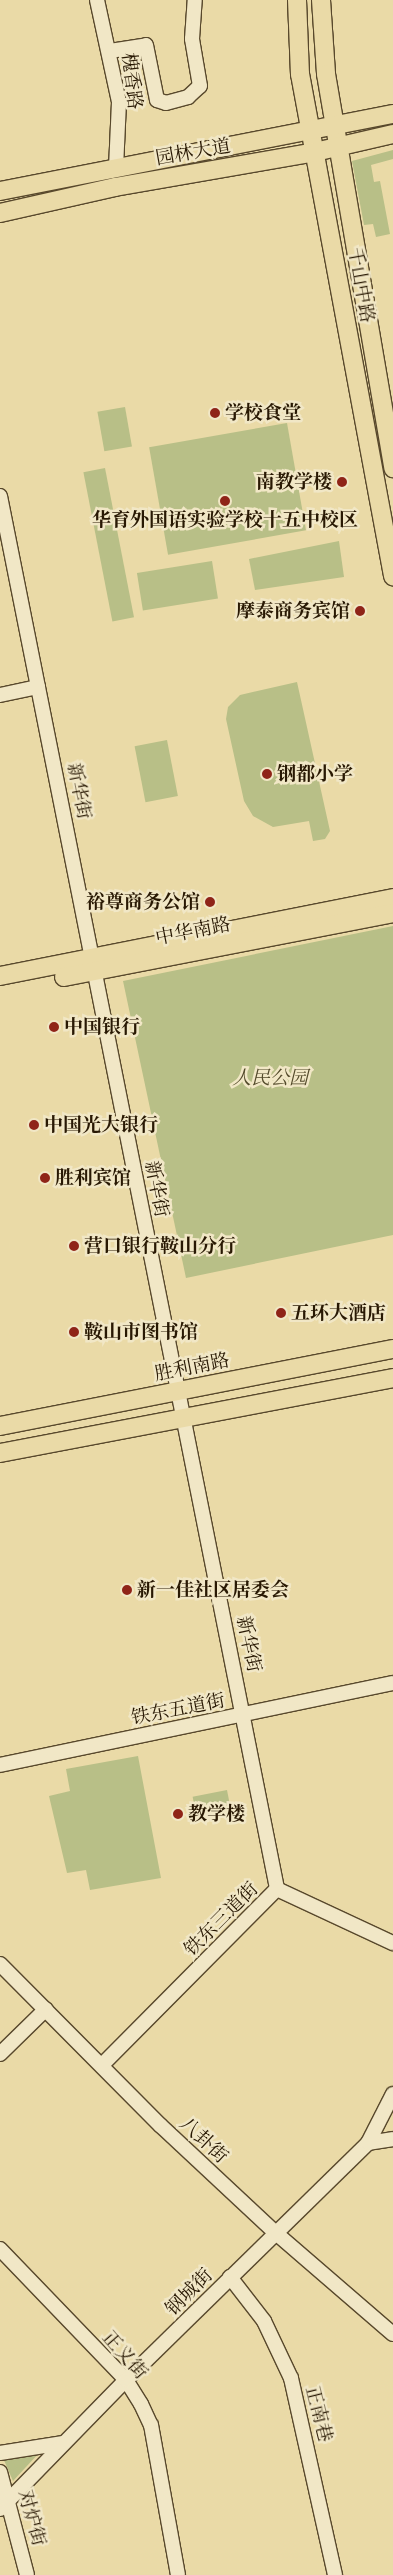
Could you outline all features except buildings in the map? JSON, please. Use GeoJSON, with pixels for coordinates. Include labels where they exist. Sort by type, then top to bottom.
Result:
{"type":"FeatureCollection","features":[{"type":"Feature","properties":{"kind":"main road","name":"千山中路"},"geometry":{"type":"LineString","coordinates":[[297,0],[300,74],[393,576]]}},
{"type":"Feature","properties":{"kind":"main road","name":"千山中路"},"geometry":{"type":"LineString","coordinates":[[321,0],[326,74],[337,147],[393,468]]}},
{"type":"Feature","properties":{"kind":"main road","name":"园林大道"},"geometry":{"type":"LineString","coordinates":[[0,191],[335,128],[393,114]]}},
{"type":"Feature","properties":{"kind":"main road","name":"园林大道"},"geometry":{"type":"LineString","coordinates":[[0,213],[115,187],[315,152],[393,134]]}},
{"type":"Feature","properties":{"kind":"main road"},"geometry":{"type":"LineString","coordinates":[[0,976],[94,965],[393,898]]}},
{"type":"Feature","properties":{"kind":"main road","name":"中华南路"},"geometry":{"type":"LineString","coordinates":[[0,988],[94,965],[393,913]]}},
{"type":"Feature","properties":{"kind":"main road","name":"胜利南路"},"geometry":{"type":"LineString","coordinates":[[0,1426],[393,1349]]}},
{"type":"Feature","properties":{"kind":"main road"},"geometry":{"type":"LineString","coordinates":[[0,1453],[183,1420],[393,1378]]}},
{"type":"Feature","properties":{"kind":"street","name":"槐香路"},"geometry":{"type":"LineString","coordinates":[[97,0],[110,51],[119,102],[116,168]]}},
{"type":"Feature","properties":{"kind":"street"},"geometry":{"type":"LineString","coordinates":[[110,51],[146,45],[156,100],[166,102],[192,94],[200,86],[192,39],[195,0]]}},
{"type":"Feature","properties":{"kind":"street","name":"新华街"},"geometry":{"type":"LineString","coordinates":[[1,503],[183,1420],[244,1715],[277,1889]]}},
{"type":"Feature","properties":{"kind":"street"},"geometry":{"type":"LineString","coordinates":[[0,695],[38,687]]}},
{"type":"Feature","properties":{"kind":"street","name":"铁东五道街"},"geometry":{"type":"LineString","coordinates":[[0,1765],[393,1683]]}},
{"type":"Feature","properties":{"kind":"street","name":"铁东三道街"},"geometry":{"type":"LineString","coordinates":[[102,2066],[277,1889],[393,1943]]}},
{"type":"Feature","properties":{"kind":"street","name":"八卦街"},"geometry":{"type":"LineString","coordinates":[[0,1964],[102,2066],[277,2234],[393,2334]]}},
{"type":"Feature","properties":{"kind":"street"},"geometry":{"type":"LineString","coordinates":[[0,2054],[46,2009]]}},
{"type":"Feature","properties":{"kind":"street","name":"钢城街"},"geometry":{"type":"LineString","coordinates":[[4,2505],[126,2380],[368,2143],[393,2094]]}},
{"type":"Feature","properties":{"kind":"street"},"geometry":{"type":"LineString","coordinates":[[368,2143],[393,2139]]}},
{"type":"Feature","properties":{"kind":"street","name":"正义街"},"geometry":{"type":"LineString","coordinates":[[0,2249],[126,2380],[151,2426],[178,2575]]}},
{"type":"Feature","properties":{"kind":"street","name":"正南巷"},"geometry":{"type":"LineString","coordinates":[[230,2277],[264,2321],[290,2378],[334,2575]]}},
{"type":"Feature","properties":{"kind":"street"},"geometry":{"type":"LineString","coordinates":[[0,2453],[63,2444]]}},
{"type":"Feature","properties":{"kind":"street","name":"对炉街"},"geometry":{"type":"LineString","coordinates":[[0,2472],[4,2505],[27,2575]]}},
{"type":"Feature","properties":{"kind":"green space"},"geometry":{"type":"Polygon","coordinates":[[[393,150],[393,159],[371,165],[374,182],[380,181],[390,234],[376,237],[373,224],[364,225],[352,161],[393,150]]]}},
{"type":"Feature","properties":{"kind":"green space"},"geometry":{"type":"Polygon","coordinates":[[[125,407],[132,446],[104,451],[97,412],[125,407]]]}},
{"type":"Feature","properties":{"kind":"green space"},"geometry":{"type":"Polygon","coordinates":[[[287,423],[306,530],[168,555],[149,447],[287,423]]]}},
{"type":"Feature","properties":{"kind":"green space"},"geometry":{"type":"Polygon","coordinates":[[[105,468],[134,617],[112,621],[83,472],[105,468]]]}},
{"type":"Feature","properties":{"kind":"green space"},"geometry":{"type":"Polygon","coordinates":[[[339,541],[344,577],[255,590],[249,559],[339,541]]]}},
{"type":"Feature","properties":{"kind":"green space"},"geometry":{"type":"Polygon","coordinates":[[[212,561],[218,599],[143,610],[137,573],[212,561]]]}},
{"type":"Feature","properties":{"kind":"green space"},"geometry":{"type":"Polygon","coordinates":[[[297,682],[330,831],[325,839],[313,841],[309,821],[273,827],[253,816],[244,801],[226,719],[228,707],[240,695],[297,682]]]}},
{"type":"Feature","properties":{"kind":"green space"},"geometry":{"type":"Polygon","coordinates":[[[167,740],[178,796],[145,802],[135,746],[167,740]]]}},
{"type":"Feature","properties":{"kind":"green space","name":"人民公园"},"geometry":{"type":"Polygon","coordinates":[[[393,926],[393,1235],[186,1278],[123,981],[393,926]]]}},
{"type":"Feature","properties":{"kind":"green space"},"geometry":{"type":"Polygon","coordinates":[[[138,1756],[161,1878],[90,1890],[86,1870],[67,1873],[49,1796],[70,1791],[66,1769],[138,1756]]]}},
{"type":"Feature","properties":{"kind":"green space"},"geometry":{"type":"Polygon","coordinates":[[[227,1790],[230,1805],[196,1811],[193,1797],[227,1790]]]}},
{"type":"Feature","properties":{"kind":"green space"},"geometry":{"type":"Polygon","coordinates":[[[39,2453],[13,2481],[3,2458],[39,2453]]]}},
{"type":"Feature","properties":{"kind":"place","name":"学校食堂"},"geometry":{"type":"Point","coordinates":[215,413]}},
{"type":"Feature","properties":{"kind":"place","name":"南教学楼"},"geometry":{"type":"Point","coordinates":[342,482]}},
{"type":"Feature","properties":{"kind":"place","name":"华育外国语实验学校十五中校区"},"geometry":{"type":"Point","coordinates":[225,501]}},
{"type":"Feature","properties":{"kind":"place","name":"摩泰商务宾馆"},"geometry":{"type":"Point","coordinates":[360,611]}},
{"type":"Feature","properties":{"kind":"place","name":"钢都小学"},"geometry":{"type":"Point","coordinates":[267,774]}},
{"type":"Feature","properties":{"kind":"place","name":"裕尊商务公馆"},"geometry":{"type":"Point","coordinates":[210,902]}},
{"type":"Feature","properties":{"kind":"place","name":"中国银行"},"geometry":{"type":"Point","coordinates":[54,1027]}},
{"type":"Feature","properties":{"kind":"place","name":"中国光大银行"},"geometry":{"type":"Point","coordinates":[34,1125]}},
{"type":"Feature","properties":{"kind":"place","name":"胜利宾馆"},"geometry":{"type":"Point","coordinates":[45,1178]}},
{"type":"Feature","properties":{"kind":"place","name":"营口银行鞍山分行"},"geometry":{"type":"Point","coordinates":[74,1246]}},
{"type":"Feature","properties":{"kind":"place","name":"五环大酒店"},"geometry":{"type":"Point","coordinates":[281,1313]}},
{"type":"Feature","properties":{"kind":"place","name":"鞍山市图书馆"},"geometry":{"type":"Point","coordinates":[74,1332]}},
{"type":"Feature","properties":{"kind":"place","name":"新一佳社区居委会"},"geometry":{"type":"Point","coordinates":[127,1590]}},
{"type":"Feature","properties":{"kind":"place","name":"教学楼"},"geometry":{"type":"Point","coordinates":[178,1814]}}]}
